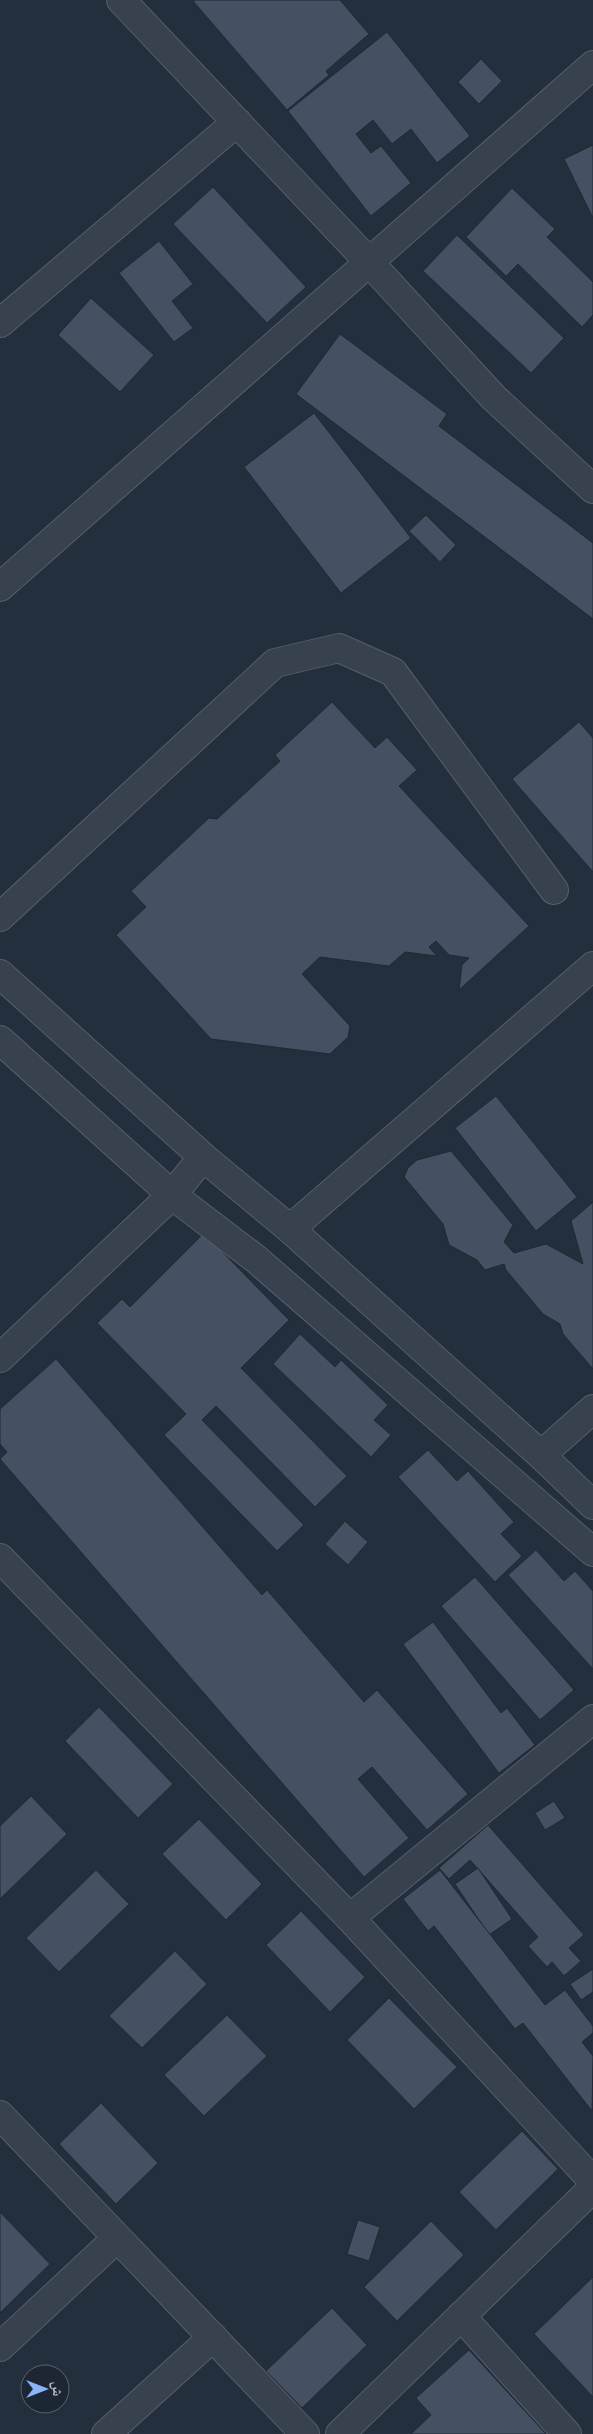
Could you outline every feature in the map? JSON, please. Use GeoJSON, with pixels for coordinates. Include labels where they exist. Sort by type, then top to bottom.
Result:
{"type":"FeatureCollection","features":[{"type":"Feature","properties":{"kind":"street"},"geometry":{"type":"LineString","coordinates":[[121,0],[370,263],[494,398],[593,489]]}},
{"type":"Feature","properties":{"kind":"street"},"geometry":{"type":"LineString","coordinates":[[0,587],[593,65]]}},
{"type":"Feature","properties":{"kind":"street"},"geometry":{"type":"LineString","coordinates":[[0,323],[236,122]]}},
{"type":"Feature","properties":{"kind":"street"},"geometry":{"type":"LineString","coordinates":[[0,917],[275,663],[339,648],[393,672],[554,890]]}},
{"type":"Feature","properties":{"kind":"street"},"geometry":{"type":"LineString","coordinates":[[290,1229],[593,966]]}},
{"type":"Feature","properties":{"kind":"street"},"geometry":{"type":"LineString","coordinates":[[0,974],[203,1158],[290,1229],[593,1505]]}},
{"type":"Feature","properties":{"kind":"street"},"geometry":{"type":"LineString","coordinates":[[0,1040],[172,1195],[256,1259],[593,1552]]}},
{"type":"Feature","properties":{"kind":"street"},"geometry":{"type":"LineString","coordinates":[[0,1358],[172,1195],[203,1158]]}},
{"type":"Feature","properties":{"kind":"street"},"geometry":{"type":"LineString","coordinates":[[541,1456],[593,1409]]}},
{"type":"Feature","properties":{"kind":"street"},"geometry":{"type":"LineString","coordinates":[[0,1558],[350,1918],[593,2181]]}},
{"type":"Feature","properties":{"kind":"street"},"geometry":{"type":"LineString","coordinates":[[350,1918],[593,1719]]}},
{"type":"Feature","properties":{"kind":"street"},"geometry":{"type":"LineString","coordinates":[[0,2115],[306,2434]]}},
{"type":"Feature","properties":{"kind":"street"},"geometry":{"type":"LineString","coordinates":[[340,2434],[593,2188]]}},
{"type":"Feature","properties":{"kind":"street"},"geometry":{"type":"LineString","coordinates":[[0,2347],[118,2238]]}},
{"type":"Feature","properties":{"kind":"street"},"geometry":{"type":"LineString","coordinates":[[462,2316],[567,2434]]}},
{"type":"Feature","properties":{"kind":"street"},"geometry":{"type":"LineString","coordinates":[[106,2434],[212,2337]]}},
{"type":"Feature","properties":{"kind":"building"},"geometry":{"type":"Polygon","coordinates":[[[340,0],[369,34],[326,71],[329,75],[287,110],[193,1],[340,0]]]}},
{"type":"Feature","properties":{"kind":"building"},"geometry":{"type":"Polygon","coordinates":[[[387,32],[470,136],[437,163],[411,129],[392,144],[373,120],[356,134],[371,153],[381,146],[411,183],[371,216],[288,111],[387,32]]]}},
{"type":"Feature","properties":{"kind":"building"},"geometry":{"type":"Polygon","coordinates":[[[481,59],[502,81],[479,104],[458,82],[481,59]]]}},
{"type":"Feature","properties":{"kind":"building"},"geometry":{"type":"Polygon","coordinates":[[[593,145],[593,218],[564,159],[593,145]]]}},
{"type":"Feature","properties":{"kind":"building"},"geometry":{"type":"Polygon","coordinates":[[[213,187],[306,287],[267,323],[173,224],[213,187]]]}},
{"type":"Feature","properties":{"kind":"building"},"geometry":{"type":"Polygon","coordinates":[[[512,188],[555,229],[547,237],[593,282],[593,315],[582,327],[518,264],[506,276],[466,237],[512,188]]]}},
{"type":"Feature","properties":{"kind":"building"},"geometry":{"type":"Polygon","coordinates":[[[457,235],[564,338],[531,373],[423,271],[457,235]]]}},
{"type":"Feature","properties":{"kind":"building"},"geometry":{"type":"Polygon","coordinates":[[[159,241],[193,284],[172,301],[193,328],[174,342],[119,273],[159,241]]]}},
{"type":"Feature","properties":{"kind":"building"},"geometry":{"type":"Polygon","coordinates":[[[91,298],[154,355],[120,392],[58,335],[91,298]]]}},
{"type":"Feature","properties":{"kind":"building"},"geometry":{"type":"Polygon","coordinates":[[[340,334],[447,414],[439,426],[593,543],[593,619],[296,394],[340,334]]]}},
{"type":"Feature","properties":{"kind":"building"},"geometry":{"type":"Polygon","coordinates":[[[314,413],[411,538],[341,593],[244,467],[314,413]]]}},
{"type":"Feature","properties":{"kind":"building"},"geometry":{"type":"Polygon","coordinates":[[[426,515],[456,545],[440,562],[409,531],[426,515]]]}},
{"type":"Feature","properties":{"kind":"building"},"geometry":{"type":"Polygon","coordinates":[[[332,702],[375,748],[387,737],[417,770],[399,786],[529,926],[459,990],[462,965],[469,958],[449,955],[436,941],[429,947],[437,956],[405,952],[389,966],[320,957],[302,974],[350,1026],[348,1037],[330,1054],[211,1039],[116,935],[146,907],[131,891],[209,818],[217,819],[280,761],[275,755],[332,702]]]}},
{"type":"Feature","properties":{"kind":"building"},"geometry":{"type":"Polygon","coordinates":[[[579,722],[593,738],[593,872],[512,779],[579,722]]]}},
{"type":"Feature","properties":{"kind":"building"},"geometry":{"type":"Polygon","coordinates":[[[496,1096],[577,1197],[536,1231],[455,1128],[496,1096]]]}},
{"type":"Feature","properties":{"kind":"building"},"geometry":{"type":"Polygon","coordinates":[[[451,1151],[513,1225],[504,1242],[514,1253],[546,1244],[583,1264],[571,1221],[593,1202],[593,1369],[563,1334],[560,1324],[543,1314],[506,1270],[504,1264],[485,1270],[477,1260],[449,1245],[443,1224],[404,1177],[408,1168],[417,1160],[451,1151]]]}},
{"type":"Feature","properties":{"kind":"building"},"geometry":{"type":"Polygon","coordinates":[[[204,1233],[289,1320],[241,1368],[347,1476],[315,1507],[216,1406],[202,1420],[304,1525],[277,1551],[164,1435],[186,1414],[97,1323],[122,1299],[130,1307],[204,1233]]]}},
{"type":"Feature","properties":{"kind":"building"},"geometry":{"type":"Polygon","coordinates":[[[300,1334],[335,1367],[341,1360],[388,1405],[374,1420],[391,1435],[371,1457],[273,1364],[300,1334]]]}},
{"type":"Feature","properties":{"kind":"building"},"geometry":{"type":"Polygon","coordinates":[[[56,1359],[262,1595],[267,1590],[364,1702],[377,1690],[468,1794],[427,1830],[372,1767],[358,1779],[409,1838],[364,1877],[0,1459],[7,1452],[0,1444],[0,1409],[56,1359]]]}},
{"type":"Feature","properties":{"kind":"building"},"geometry":{"type":"Polygon","coordinates":[[[428,1450],[457,1481],[468,1471],[514,1522],[501,1534],[522,1556],[495,1582],[398,1477],[428,1450]]]}},
{"type":"Feature","properties":{"kind":"building"},"geometry":{"type":"Polygon","coordinates":[[[345,1521],[368,1542],[348,1565],[325,1544],[345,1521]]]}},
{"type":"Feature","properties":{"kind":"building"},"geometry":{"type":"Polygon","coordinates":[[[536,1550],[564,1581],[575,1571],[593,1591],[593,1669],[508,1575],[536,1550]]]}},
{"type":"Feature","properties":{"kind":"building"},"geometry":{"type":"Polygon","coordinates":[[[475,1577],[574,1690],[540,1720],[441,1606],[475,1577]]]}},
{"type":"Feature","properties":{"kind":"building"},"geometry":{"type":"Polygon","coordinates":[[[433,1622],[501,1713],[507,1708],[535,1745],[499,1773],[403,1644],[433,1622]]]}},
{"type":"Feature","properties":{"kind":"building"},"geometry":{"type":"Polygon","coordinates":[[[99,1707],[173,1784],[138,1818],[65,1741],[99,1707]]]}},
{"type":"Feature","properties":{"kind":"building"},"geometry":{"type":"Polygon","coordinates":[[[31,1796],[67,1834],[0,1899],[0,1826],[31,1796]]]}},
{"type":"Feature","properties":{"kind":"building"},"geometry":{"type":"Polygon","coordinates":[[[554,1801],[565,1818],[545,1830],[535,1813],[554,1801]]]}},
{"type":"Feature","properties":{"kind":"building"},"geometry":{"type":"Polygon","coordinates":[[[199,1819],[262,1884],[226,1920],[162,1854],[199,1819]]]}},
{"type":"Feature","properties":{"kind":"building"},"geometry":{"type":"Polygon","coordinates":[[[488,1825],[584,1935],[569,1948],[581,1961],[564,1976],[552,1962],[547,1967],[528,1946],[538,1937],[470,1860],[449,1879],[439,1868],[488,1825]]]}},
{"type":"Feature","properties":{"kind":"building"},"geometry":{"type":"Polygon","coordinates":[[[478,1868],[512,1919],[489,1935],[455,1884],[478,1868]]]}},
{"type":"Feature","properties":{"kind":"building"},"geometry":{"type":"Polygon","coordinates":[[[96,1870],[129,1904],[59,1972],[26,1938],[96,1870]]]}},
{"type":"Feature","properties":{"kind":"building"},"geometry":{"type":"Polygon","coordinates":[[[440,1870],[545,2005],[565,1990],[593,2026],[593,2033],[582,2042],[593,2056],[592,2111],[523,2023],[515,2029],[434,1926],[428,1931],[403,1899],[440,1870]]]}},
{"type":"Feature","properties":{"kind":"building"},"geometry":{"type":"Polygon","coordinates":[[[301,1911],[365,1977],[330,2012],[266,1945],[301,1911]]]}},
{"type":"Feature","properties":{"kind":"building"},"geometry":{"type":"Polygon","coordinates":[[[175,1951],[207,1984],[142,2048],[109,2016],[175,1951]]]}},
{"type":"Feature","properties":{"kind":"building"},"geometry":{"type":"Polygon","coordinates":[[[593,1969],[593,1992],[581,2000],[570,1984],[593,1969]]]}},
{"type":"Feature","properties":{"kind":"building"},"geometry":{"type":"Polygon","coordinates":[[[389,1998],[457,2067],[414,2109],[347,2040],[389,1998]]]}},
{"type":"Feature","properties":{"kind":"building"},"geometry":{"type":"Polygon","coordinates":[[[227,2015],[267,2056],[204,2116],[164,2075],[227,2015]]]}},
{"type":"Feature","properties":{"kind":"building"},"geometry":{"type":"Polygon","coordinates":[[[101,2103],[158,2163],[116,2204],[59,2144],[101,2103]]]}},
{"type":"Feature","properties":{"kind":"building"},"geometry":{"type":"Polygon","coordinates":[[[522,2131],[558,2169],[496,2230],[459,2192],[522,2131]]]}},
{"type":"Feature","properties":{"kind":"building"},"geometry":{"type":"Polygon","coordinates":[[[0,2212],[50,2264],[0,2313],[0,2212]]]}},
{"type":"Feature","properties":{"kind":"building"},"geometry":{"type":"Polygon","coordinates":[[[358,2220],[380,2227],[369,2261],[347,2254],[358,2220]]]}},
{"type":"Feature","properties":{"kind":"building"},"geometry":{"type":"Polygon","coordinates":[[[431,2221],[464,2255],[397,2321],[364,2287],[431,2221]]]}},
{"type":"Feature","properties":{"kind":"building"},"geometry":{"type":"Polygon","coordinates":[[[593,2277],[593,2397],[534,2334],[593,2277]]]}},
{"type":"Feature","properties":{"kind":"building"},"geometry":{"type":"Polygon","coordinates":[[[332,2308],[367,2345],[302,2408],[266,2371],[332,2308]]]}},
{"type":"Feature","properties":{"kind":"building"},"geometry":{"type":"Polygon","coordinates":[[[469,2350],[546,2434],[411,2434],[431,2415],[416,2398],[469,2350]]]}}]}
